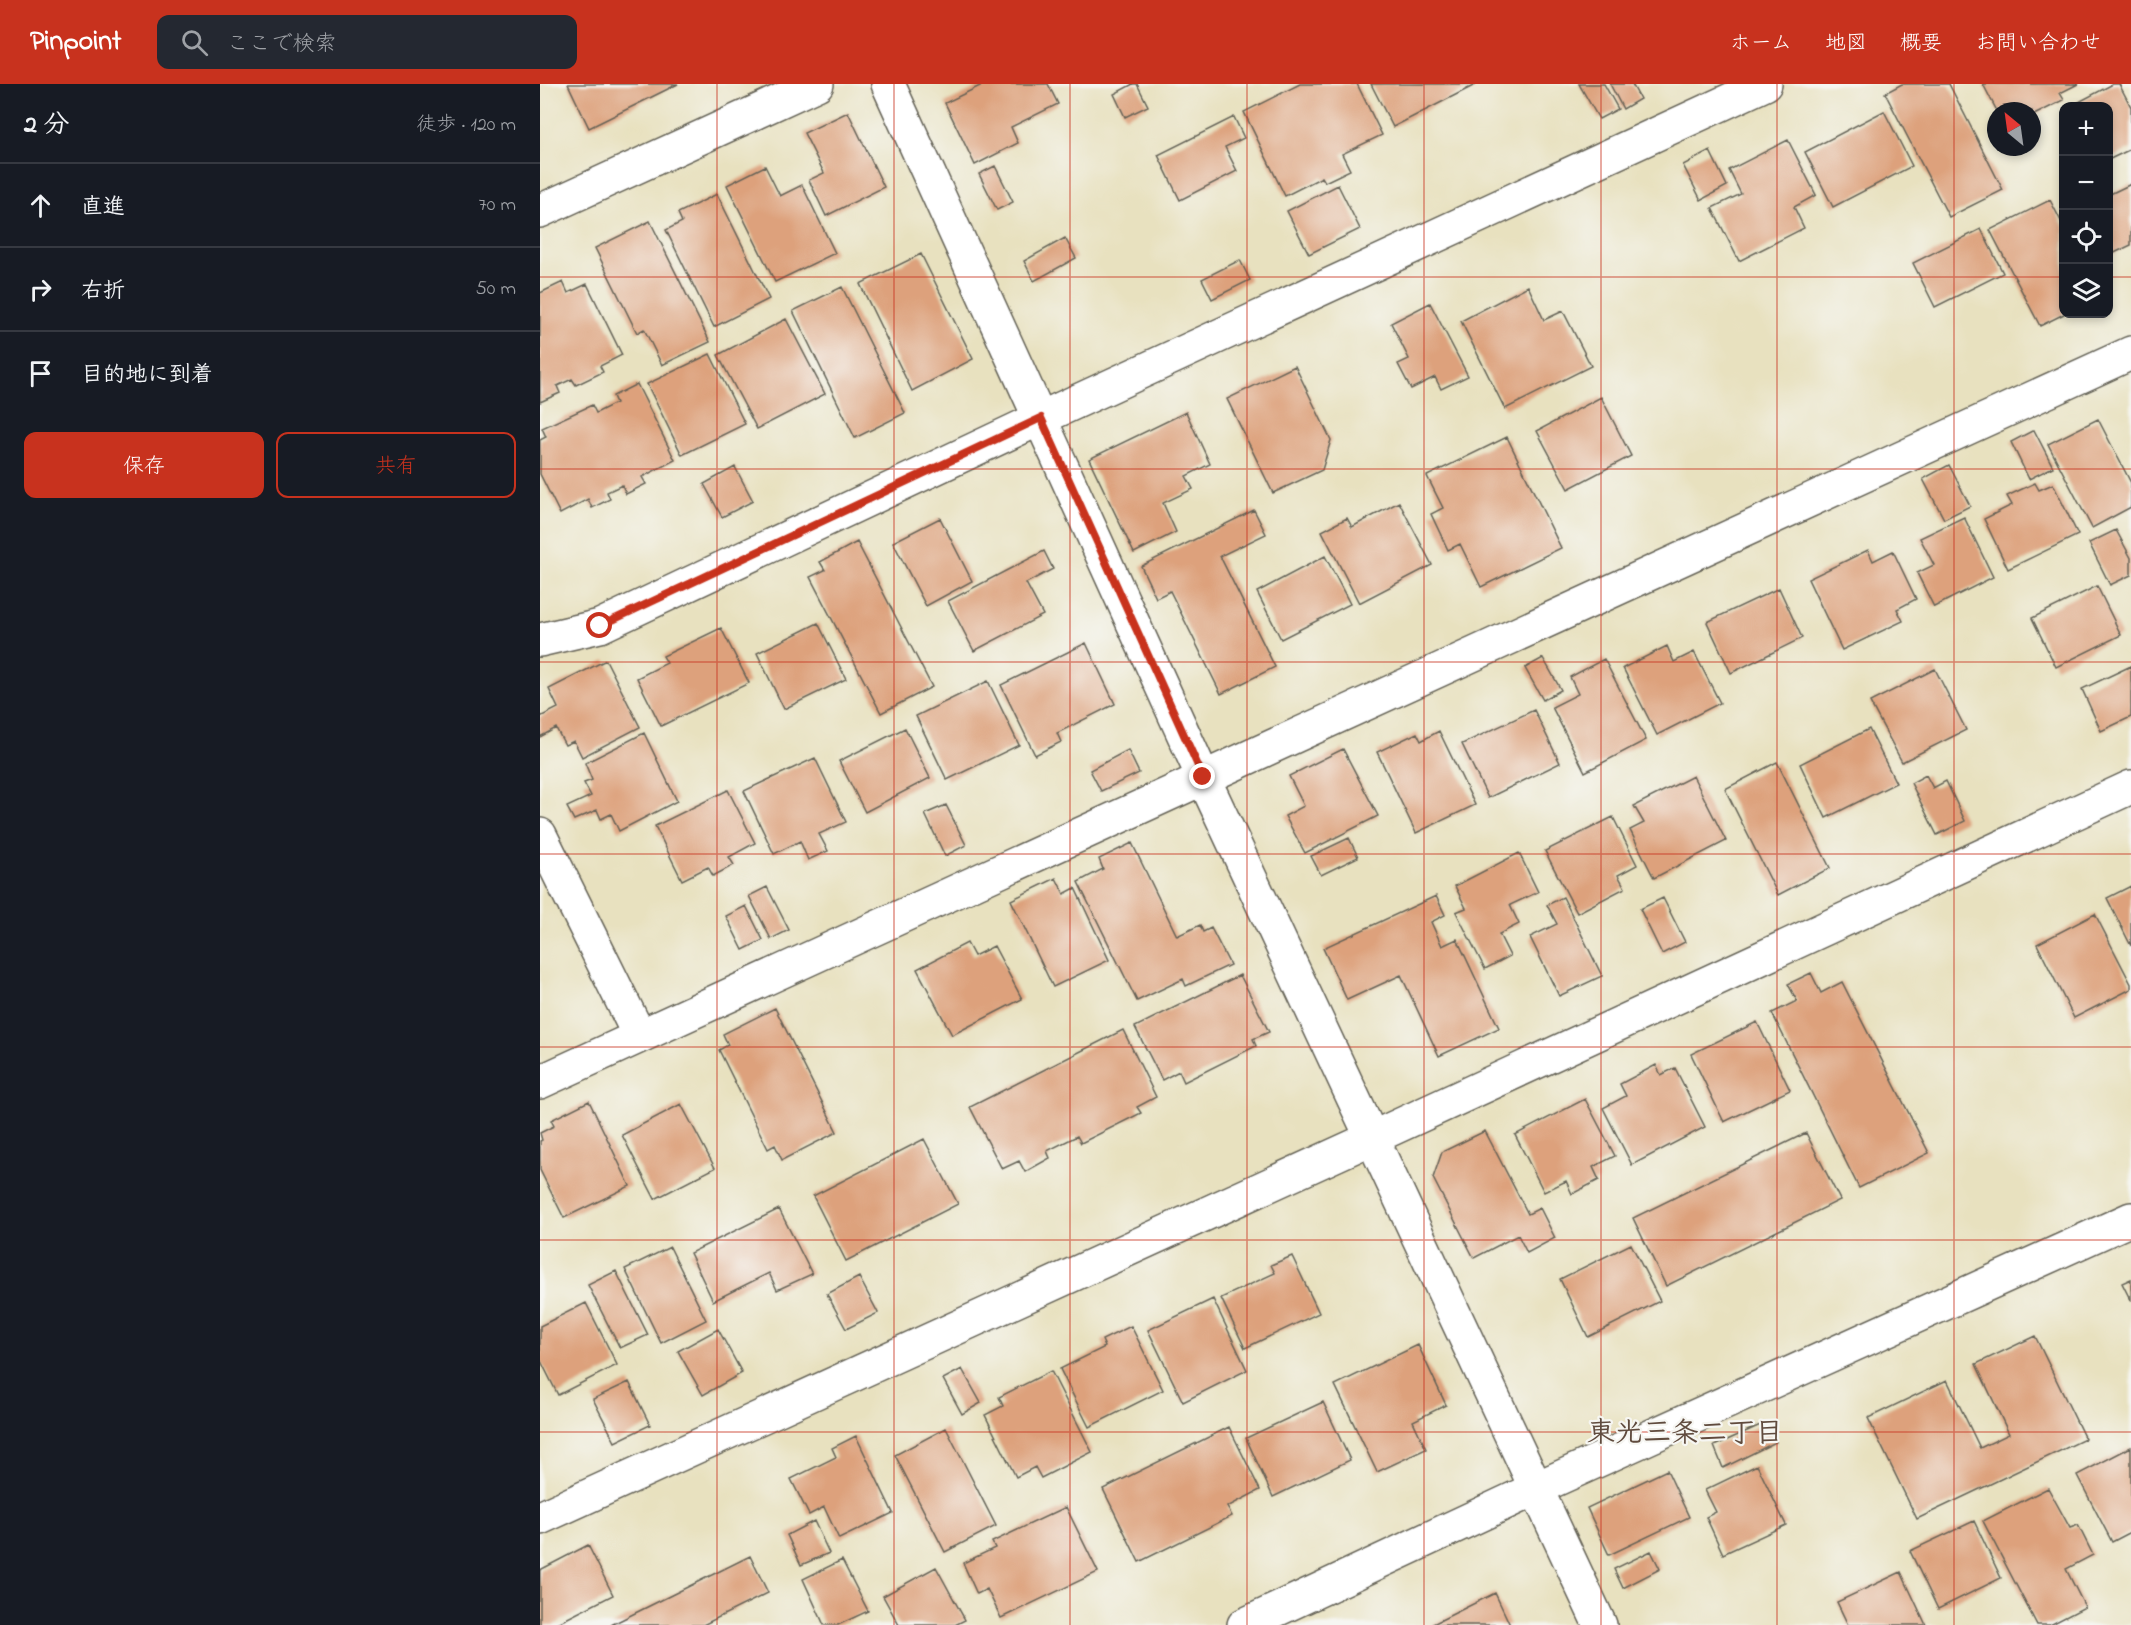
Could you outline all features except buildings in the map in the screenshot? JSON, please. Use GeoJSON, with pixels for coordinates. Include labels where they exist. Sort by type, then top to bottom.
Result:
{"type":"FeatureCollection","features":[{"type":"Feature","properties":{"kind":"street"},"geometry":{"type":"LineString","coordinates":[[540,211],[817,84]]}},
{"type":"Feature","properties":{"kind":"street"},"geometry":{"type":"LineString","coordinates":[[888,84],[1203,777],[1600,1625]]}},
{"type":"Feature","properties":{"kind":"street"},"geometry":{"type":"LineString","coordinates":[[540,640],[600,626],[1041,418],[1765,84]]}},
{"type":"Feature","properties":{"kind":"street"},"geometry":{"type":"LineString","coordinates":[[540,1082],[2131,353]]}},
{"type":"Feature","properties":{"kind":"street"},"geometry":{"type":"LineString","coordinates":[[540,1518],[1372,1138],[2131,787]]}},
{"type":"Feature","properties":{"kind":"street"},"geometry":{"type":"LineString","coordinates":[[540,835],[639,1035]]}},
{"type":"Feature","properties":{"kind":"street"},"geometry":{"type":"LineString","coordinates":[[1244,1625],[1537,1488],[2131,1219]]}},
{"type":"Feature","properties":{"kind":"district","name":"東光三条二丁目"},"geometry":{"type":"Point","coordinates":[1685,1431]}},
{"type":"Feature","properties":{"kind":"route"},"geometry":{"type":"LineString","coordinates":[[600,626],[1041,418],[1203,777]]}}]}
